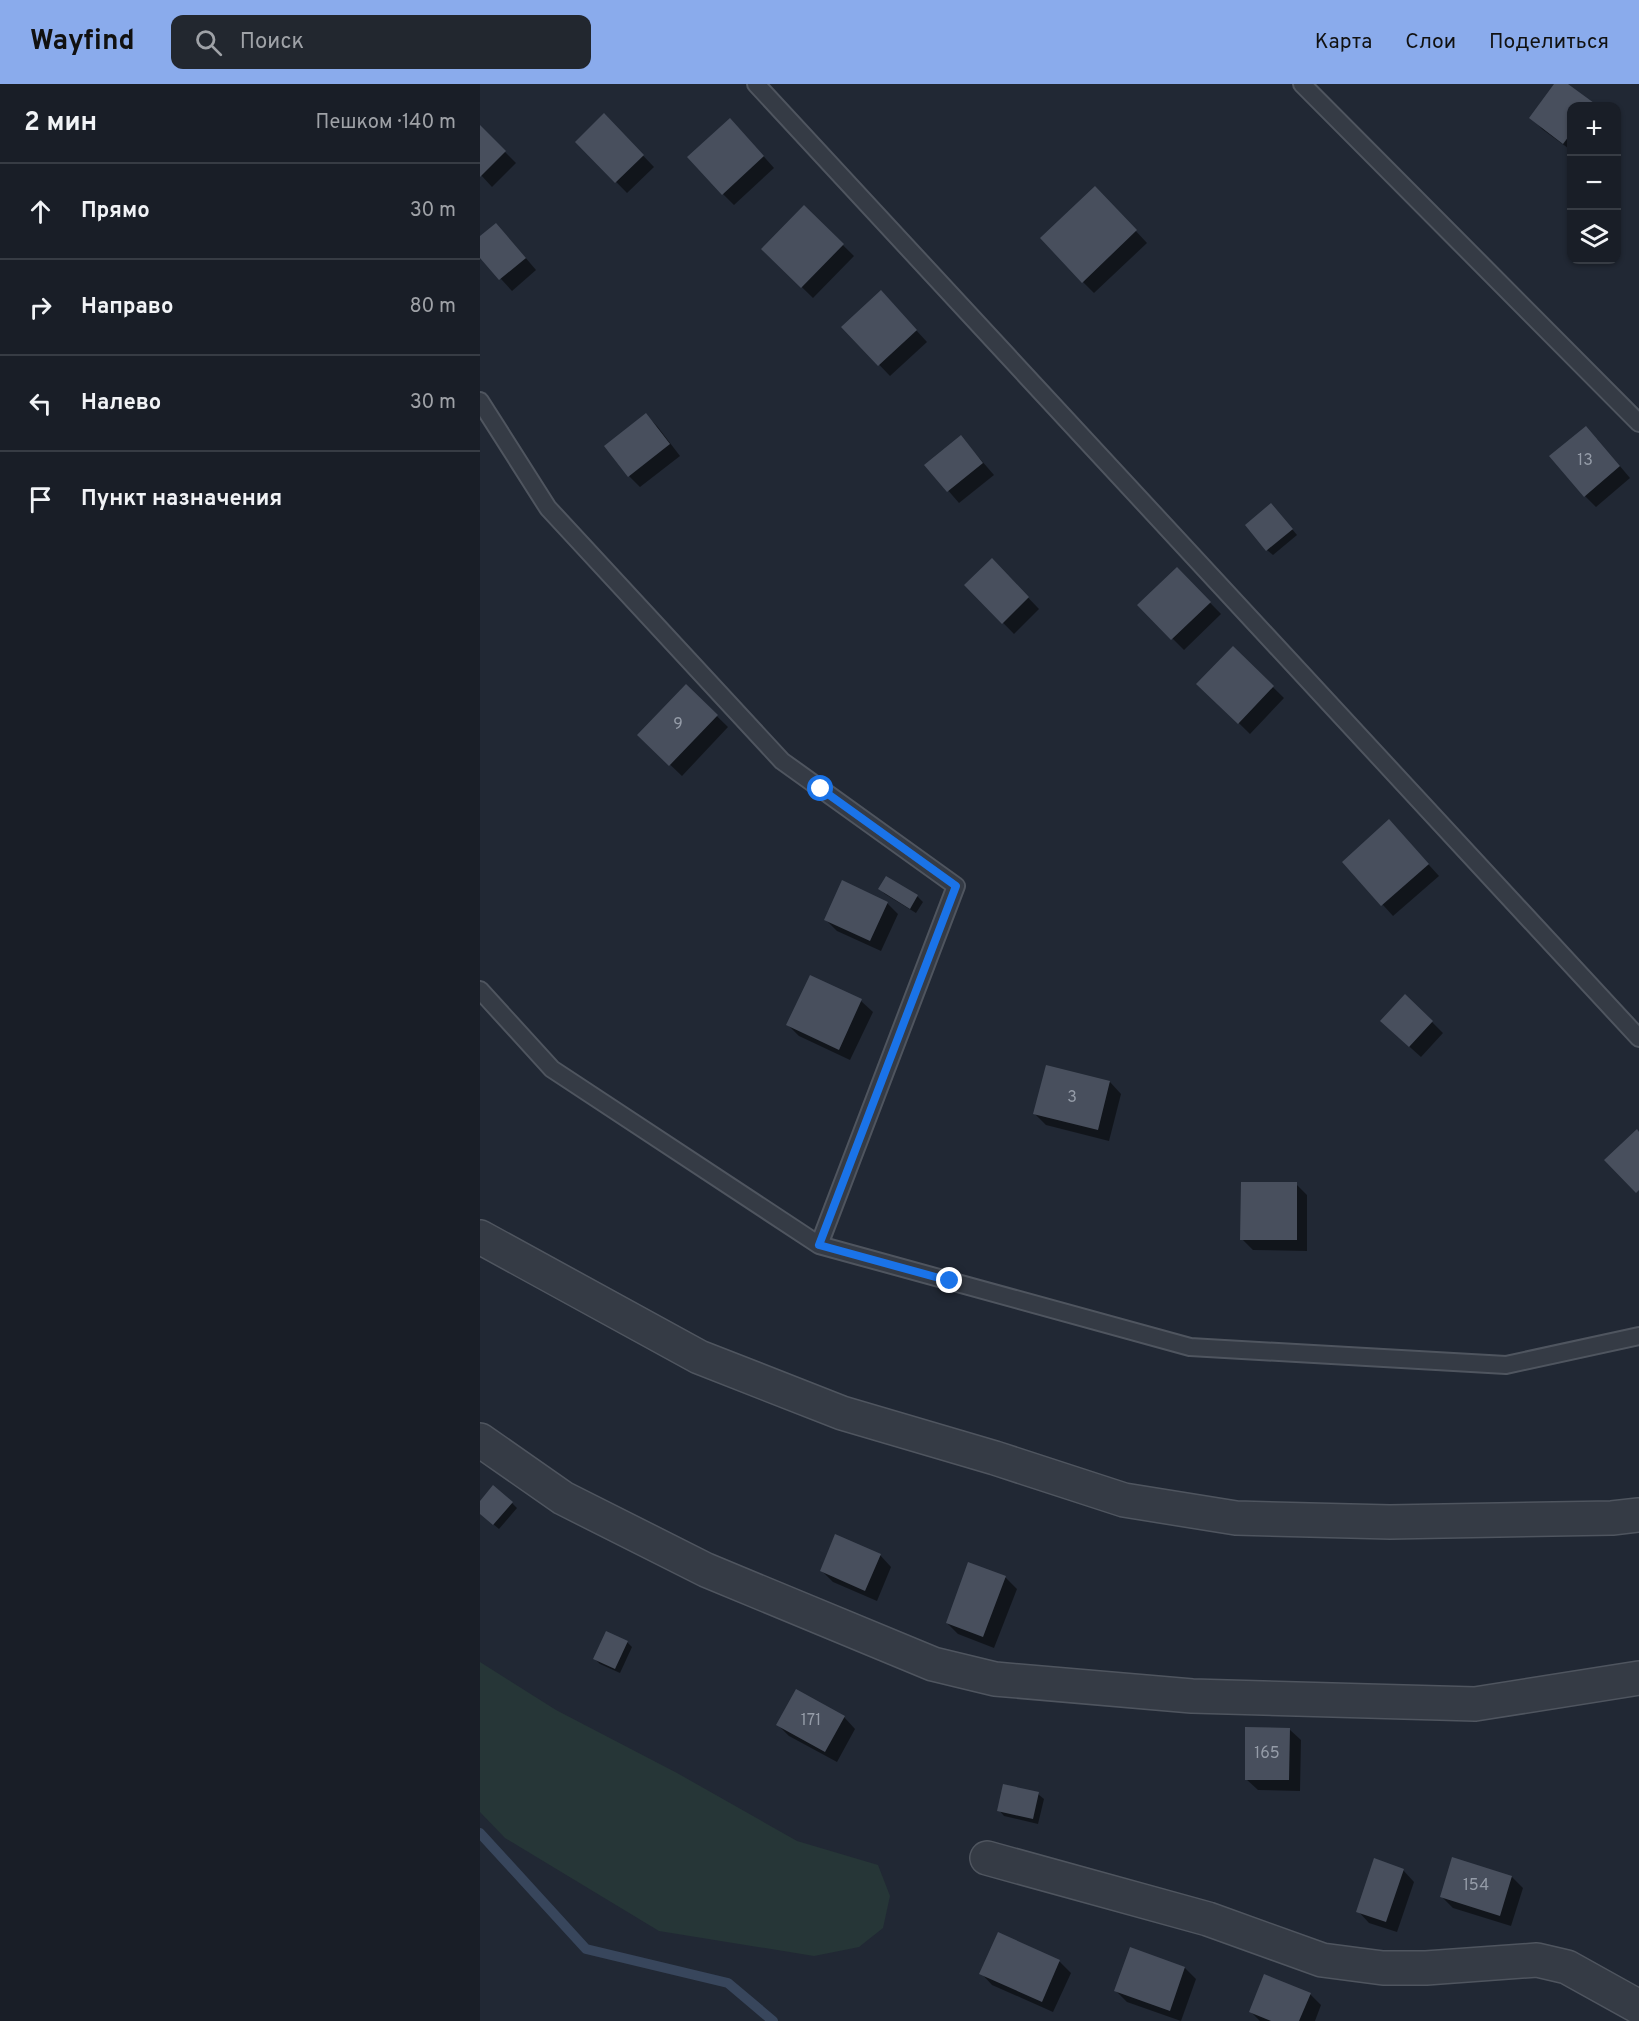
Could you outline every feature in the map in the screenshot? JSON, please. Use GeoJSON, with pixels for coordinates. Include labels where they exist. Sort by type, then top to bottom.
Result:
{"type":"FeatureCollection","features":[{"type":"Feature","properties":{"kind":"street"},"geometry":{"type":"LineString","coordinates":[[480,1237],[699,1357],[842,1413],[995,1458],[1124,1500],[1248,1518],[1390,1522],[1612,1518],[1639,1515]]}},
{"type":"Feature","properties":{"kind":"street"},"geometry":{"type":"LineString","coordinates":[[480,1440],[563,1498],[706,1570],[933,1664],[995,1679],[1192,1696],[1474,1704],[1639,1678]]}},
{"type":"Feature","properties":{"kind":"street"},"geometry":{"type":"LineString","coordinates":[[987,1858],[1208,1919],[1322,1960],[1383,1968],[1426,1968],[1537,1960],[1567,1967],[1639,2007]]}},
{"type":"Feature","properties":{"kind":"lane"},"geometry":{"type":"LineString","coordinates":[[756,84],[1639,1038]]}},
{"type":"Feature","properties":{"kind":"lane"},"geometry":{"type":"LineString","coordinates":[[1302,84],[1639,423]]}},
{"type":"Feature","properties":{"kind":"lane"},"geometry":{"type":"LineString","coordinates":[[480,401],[548,508],[782,761],[956,886],[819,1245]]}},
{"type":"Feature","properties":{"kind":"lane"},"geometry":{"type":"LineString","coordinates":[[480,990],[552,1069],[819,1245],[1190,1347],[1506,1365],[1639,1336]]}},
{"type":"Feature","properties":{"kind":"shaded area"},"geometry":{"type":"Polygon","coordinates":[[[480,1662],[556,1710],[677,1773],[797,1841],[878,1865],[890,1896],[883,1928],[859,1947],[814,1956],[659,1931],[505,1838],[480,1812],[480,1662]]]}},
{"type":"Feature","properties":{"kind":"building"},"geometry":{"type":"Polygon","coordinates":[[[1554,84],[1568,84],[1593,102],[1567,102],[1567,139],[1563,144],[1529,118],[1554,84]]]}},
{"type":"Feature","properties":{"kind":"building"},"geometry":{"type":"Polygon","coordinates":[[[604,113],[644,155],[615,183],[575,142],[604,113]]]}},
{"type":"Feature","properties":{"kind":"building"},"geometry":{"type":"Polygon","coordinates":[[[730,118],[764,156],[722,195],[687,157],[730,118]]]}},
{"type":"Feature","properties":{"kind":"building"},"geometry":{"type":"Polygon","coordinates":[[[480,125],[506,151],[480,177],[480,125]]]}},
{"type":"Feature","properties":{"kind":"building"},"geometry":{"type":"Polygon","coordinates":[[[1095,186],[1137,230],[1082,283],[1040,238],[1095,186]]]}},
{"type":"Feature","properties":{"kind":"building"},"geometry":{"type":"Polygon","coordinates":[[[804,205],[844,244],[801,288],[761,249],[804,205]]]}},
{"type":"Feature","properties":{"kind":"building"},"geometry":{"type":"Polygon","coordinates":[[[496,223],[526,258],[499,280],[480,258],[480,236],[496,223]]]}},
{"type":"Feature","properties":{"kind":"building"},"geometry":{"type":"Polygon","coordinates":[[[881,290],[917,330],[878,366],[841,327],[881,290]]]}},
{"type":"Feature","properties":{"kind":"building"},"geometry":{"type":"Polygon","coordinates":[[[646,413],[670,444],[628,477],[604,446],[646,413]]]}},
{"type":"Feature","properties":{"kind":"building"},"geometry":{"type":"Polygon","coordinates":[[[1586,426],[1620,466],[1584,497],[1549,456],[1586,426]]]}},
{"type":"Feature","properties":{"kind":"building"},"geometry":{"type":"Polygon","coordinates":[[[961,435],[983,463],[947,492],[924,465],[961,435]]]}},
{"type":"Feature","properties":{"kind":"building"},"geometry":{"type":"Polygon","coordinates":[[[1271,503],[1293,529],[1266,551],[1245,525],[1271,503]]]}},
{"type":"Feature","properties":{"kind":"building"},"geometry":{"type":"Polygon","coordinates":[[[992,558],[1029,597],[1002,624],[964,585],[992,558]]]}},
{"type":"Feature","properties":{"kind":"building"},"geometry":{"type":"Polygon","coordinates":[[[1177,567],[1211,602],[1171,640],[1137,605],[1177,567]]]}},
{"type":"Feature","properties":{"kind":"building"},"geometry":{"type":"Polygon","coordinates":[[[1233,646],[1274,686],[1238,724],[1196,684],[1233,646]]]}},
{"type":"Feature","properties":{"kind":"building"},"geometry":{"type":"Polygon","coordinates":[[[686,684],[718,715],[669,766],[637,735],[686,684]]]}},
{"type":"Feature","properties":{"kind":"building"},"geometry":{"type":"Polygon","coordinates":[[[1389,819],[1429,864],[1381,906],[1342,862],[1389,819]]]}},
{"type":"Feature","properties":{"kind":"building"},"geometry":{"type":"Polygon","coordinates":[[[886,876],[918,895],[910,909],[878,889],[886,876]]]}},
{"type":"Feature","properties":{"kind":"building"},"geometry":{"type":"Polygon","coordinates":[[[842,880],[888,902],[870,941],[824,920],[842,880]]]}},
{"type":"Feature","properties":{"kind":"building"},"geometry":{"type":"Polygon","coordinates":[[[810,975],[862,999],[839,1050],[786,1025],[810,975]]]}},
{"type":"Feature","properties":{"kind":"building"},"geometry":{"type":"Polygon","coordinates":[[[1405,994],[1433,1021],[1409,1047],[1380,1021],[1405,994]]]}},
{"type":"Feature","properties":{"kind":"building"},"geometry":{"type":"Polygon","coordinates":[[[1046,1065],[1110,1081],[1098,1130],[1033,1114],[1046,1065]]]}},
{"type":"Feature","properties":{"kind":"building"},"geometry":{"type":"Polygon","coordinates":[[[1637,1129],[1639,1132],[1639,1190],[1636,1193],[1604,1160],[1637,1129]]]}},
{"type":"Feature","properties":{"kind":"building"},"geometry":{"type":"Polygon","coordinates":[[[1241,1182],[1297,1182],[1297,1240],[1240,1240],[1241,1182]]]}},
{"type":"Feature","properties":{"kind":"building"},"geometry":{"type":"Polygon","coordinates":[[[493,1485],[513,1502],[493,1525],[480,1514],[480,1501],[493,1485]]]}},
{"type":"Feature","properties":{"kind":"building"},"geometry":{"type":"Polygon","coordinates":[[[835,1534],[881,1554],[865,1591],[820,1571],[835,1534]]]}},
{"type":"Feature","properties":{"kind":"building"},"geometry":{"type":"Polygon","coordinates":[[[968,1562],[1006,1576],[983,1637],[946,1623],[968,1562]]]}},
{"type":"Feature","properties":{"kind":"building"},"geometry":{"type":"Polygon","coordinates":[[[606,1631],[628,1641],[615,1669],[593,1659],[606,1631]]]}},
{"type":"Feature","properties":{"kind":"building"},"geometry":{"type":"Polygon","coordinates":[[[796,1689],[845,1716],[825,1752],[776,1725],[796,1689]]]}},
{"type":"Feature","properties":{"kind":"building"},"geometry":{"type":"Polygon","coordinates":[[[1245,1727],[1290,1728],[1289,1780],[1245,1780],[1245,1727]]]}},
{"type":"Feature","properties":{"kind":"building"},"geometry":{"type":"Polygon","coordinates":[[[1003,1784],[1039,1792],[1033,1819],[997,1811],[1003,1784]]]}},
{"type":"Feature","properties":{"kind":"building"},"geometry":{"type":"Polygon","coordinates":[[[1452,1857],[1512,1876],[1500,1916],[1440,1897],[1452,1857]]]}},
{"type":"Feature","properties":{"kind":"building"},"geometry":{"type":"Polygon","coordinates":[[[1374,1858],[1404,1869],[1386,1922],[1356,1912],[1374,1858]]]}},
{"type":"Feature","properties":{"kind":"building"},"geometry":{"type":"Polygon","coordinates":[[[998,1932],[1060,1960],[1042,2002],[979,1974],[998,1932]]]}},
{"type":"Feature","properties":{"kind":"building"},"geometry":{"type":"Polygon","coordinates":[[[1130,1947],[1185,1967],[1170,2011],[1114,1991],[1130,1947]]]}},
{"type":"Feature","properties":{"kind":"building"},"geometry":{"type":"Polygon","coordinates":[[[1264,1974],[1311,1993],[1299,2021],[1271,2021],[1249,2012],[1264,1974]]]}},
{"type":"Feature","properties":{"kind":"waterway"},"geometry":{"type":"LineString","coordinates":[[480,1833],[586,1949],[728,1983],[773,2021]]}},
{"type":"Feature","properties":{"kind":"route"},"geometry":{"type":"LineString","coordinates":[[821,789],[956,886],[819,1245],[950,1281]]}}]}
